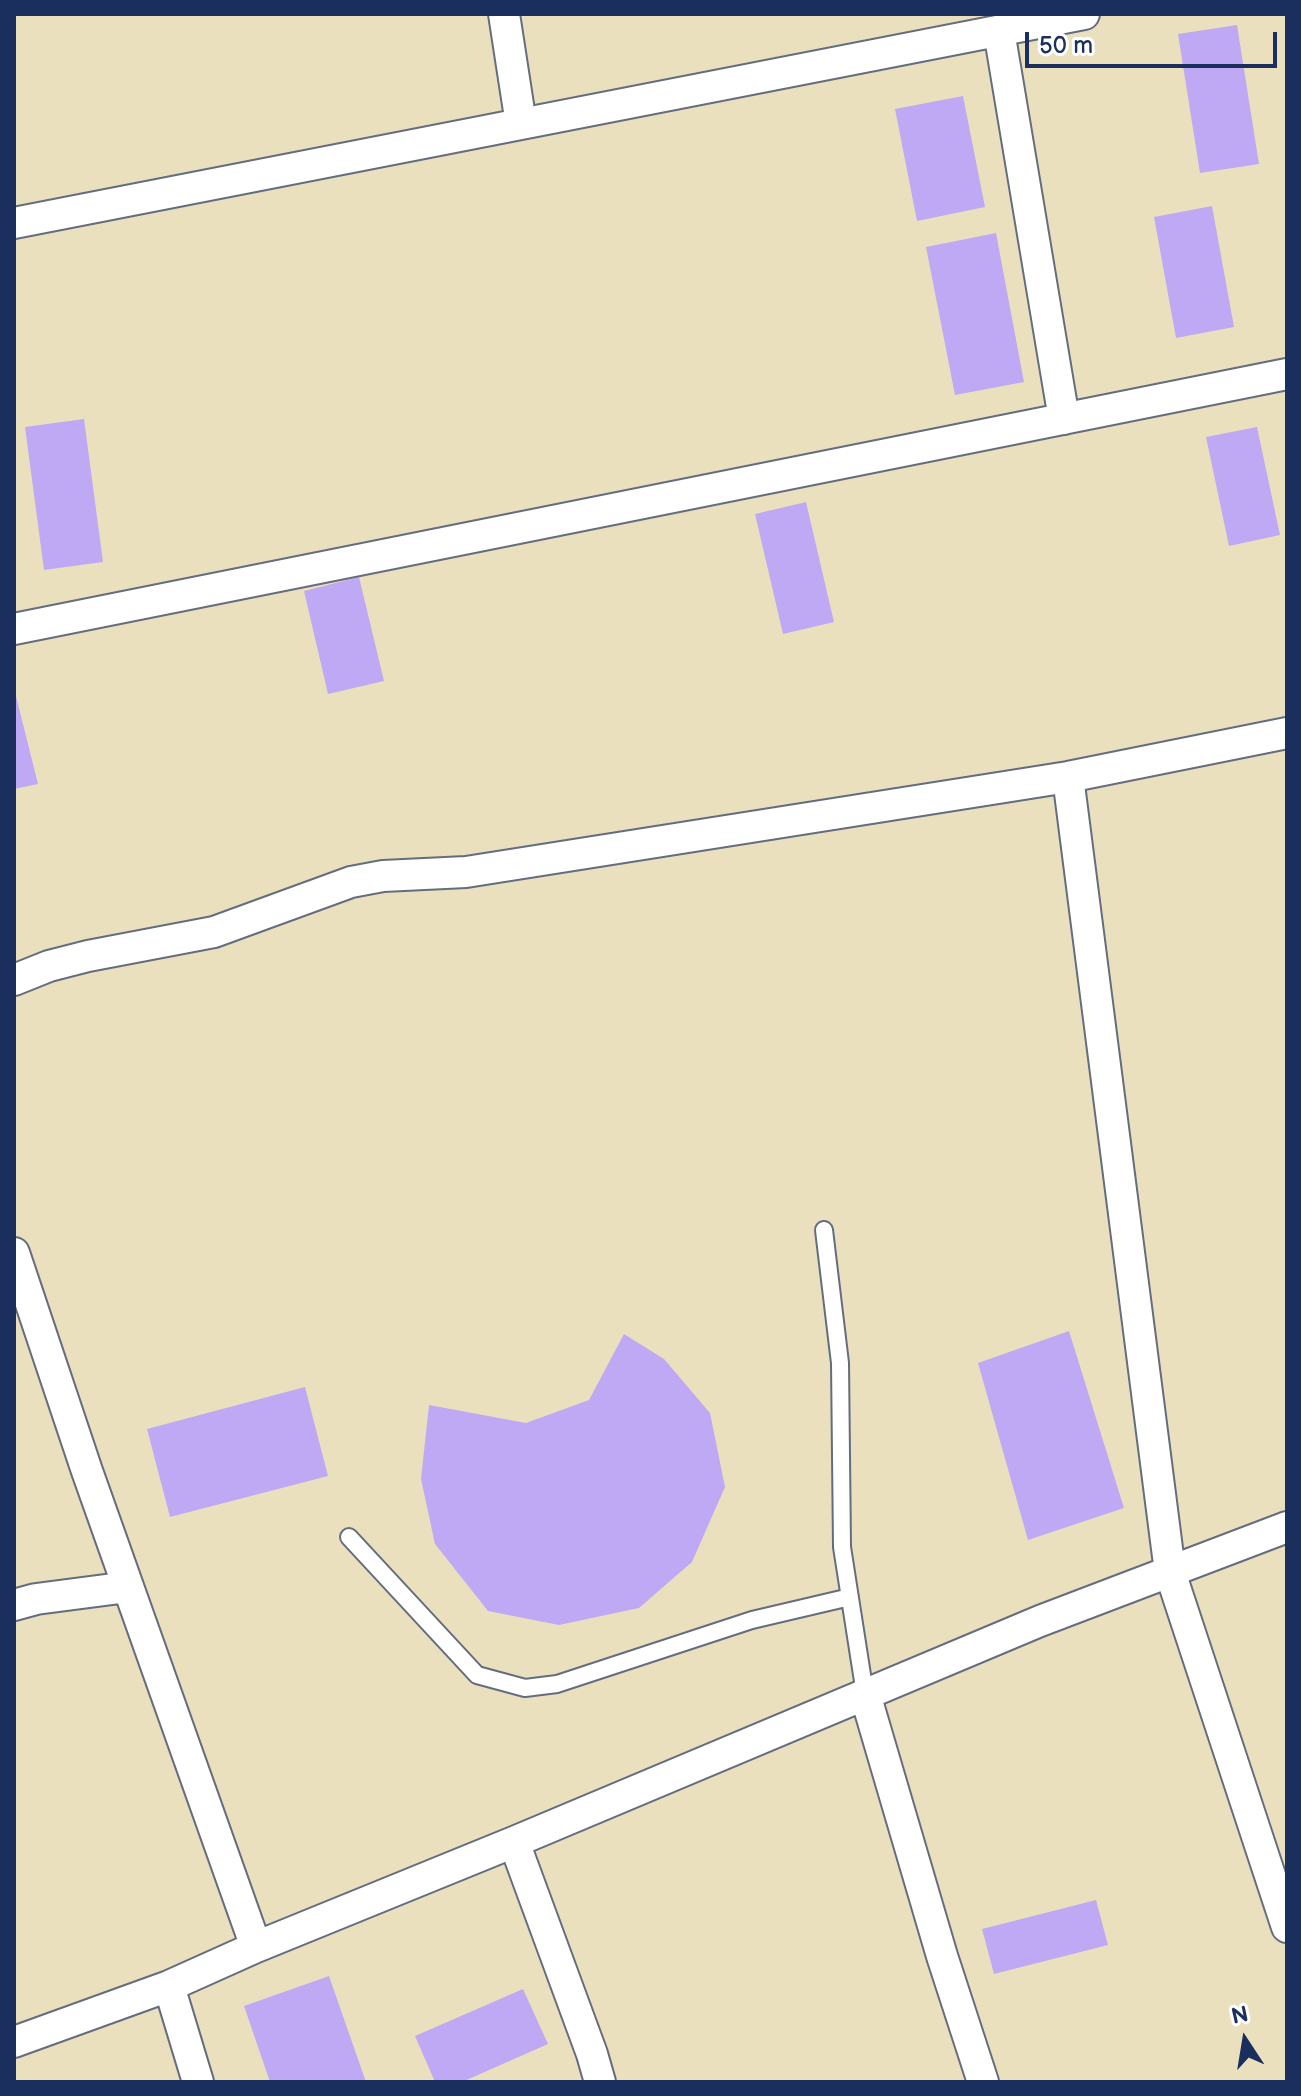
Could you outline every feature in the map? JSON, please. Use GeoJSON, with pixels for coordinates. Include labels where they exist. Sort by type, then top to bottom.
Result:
{"type":"FeatureCollection","features":[{"type":"Feature","properties":{"kind":"street"},"geometry":{"type":"LineString","coordinates":[[504,14],[521,124]]}},
{"type":"Feature","properties":{"kind":"street"},"geometry":{"type":"LineString","coordinates":[[14,223],[999,31],[1032,19],[1084,14]]}},
{"type":"Feature","properties":{"kind":"street"},"geometry":{"type":"LineString","coordinates":[[999,31],[1064,419]]}},
{"type":"Feature","properties":{"kind":"street"},"geometry":{"type":"LineString","coordinates":[[14,629],[1287,374]]}},
{"type":"Feature","properties":{"kind":"street"},"geometry":{"type":"LineString","coordinates":[[14,980],[49,966],[88,956],[214,932],[351,882],[466,872],[1068,777],[1287,733]]}},
{"type":"Feature","properties":{"kind":"street"},"geometry":{"type":"LineString","coordinates":[[1068,777],[1170,1572],[1287,1927]]}},
{"type":"Feature","properties":{"kind":"street"},"geometry":{"type":"LineString","coordinates":[[14,1253],[256,1947]]}},
{"type":"Feature","properties":{"kind":"street"},"geometry":{"type":"LineString","coordinates":[[14,2042],[169,1986],[1040,1621],[1287,1527]]}},
{"type":"Feature","properties":{"kind":"street"},"geometry":{"type":"LineString","coordinates":[[14,1605],[36,1599],[128,1587]]}},
{"type":"Feature","properties":{"kind":"street"},"geometry":{"type":"LineString","coordinates":[[865,1694],[942,1956],[983,2082]]}},
{"type":"Feature","properties":{"kind":"street"},"geometry":{"type":"LineString","coordinates":[[514,1842],[600,2082]]}},
{"type":"Feature","properties":{"kind":"street"},"geometry":{"type":"LineString","coordinates":[[169,1986],[198,2082]]}},
{"type":"Feature","properties":{"kind":"lane"},"geometry":{"type":"LineString","coordinates":[[824,1230],[840,1363],[842,1547],[865,1694]]}},
{"type":"Feature","properties":{"kind":"lane"},"geometry":{"type":"LineString","coordinates":[[349,1537],[477,1675],[525,1688],[557,1684],[752,1620],[850,1597]]}},
{"type":"Feature","properties":{"kind":"building"},"geometry":{"type":"Polygon","coordinates":[[[1237,25],[1259,164],[1200,173],[1178,34],[1237,25]]]}},
{"type":"Feature","properties":{"kind":"building"},"geometry":{"type":"Polygon","coordinates":[[[963,96],[985,207],[917,221],[895,109],[963,96]]]}},
{"type":"Feature","properties":{"kind":"building"},"geometry":{"type":"Polygon","coordinates":[[[1212,206],[1234,327],[1176,338],[1154,217],[1212,206]]]}},
{"type":"Feature","properties":{"kind":"building"},"geometry":{"type":"Polygon","coordinates":[[[996,233],[1024,382],[955,395],[926,247],[996,233]]]}},
{"type":"Feature","properties":{"kind":"building"},"geometry":{"type":"Polygon","coordinates":[[[84,419],[103,562],[44,570],[25,427],[84,419]]]}},
{"type":"Feature","properties":{"kind":"building"},"geometry":{"type":"Polygon","coordinates":[[[1257,427],[1280,535],[1229,546],[1206,437],[1257,427]]]}},
{"type":"Feature","properties":{"kind":"building"},"geometry":{"type":"Polygon","coordinates":[[[806,502],[834,622],[783,634],[755,514],[806,502]]]}},
{"type":"Feature","properties":{"kind":"building"},"geometry":{"type":"Polygon","coordinates":[[[359,577],[384,681],[328,694],[304,591],[359,577]]]}},
{"type":"Feature","properties":{"kind":"building"},"geometry":{"type":"Polygon","coordinates":[[[14,688],[38,784],[14,789],[14,688]]]}},
{"type":"Feature","properties":{"kind":"building"},"geometry":{"type":"Polygon","coordinates":[[[1069,1331],[1124,1508],[1028,1540],[978,1363],[1069,1331]]]}},
{"type":"Feature","properties":{"kind":"building"},"geometry":{"type":"Polygon","coordinates":[[[624,1334],[664,1359],[710,1413],[725,1487],[692,1562],[639,1608],[559,1625],[488,1611],[435,1544],[421,1479],[429,1405],[526,1423],[589,1400],[624,1334]]]}},
{"type":"Feature","properties":{"kind":"building"},"geometry":{"type":"Polygon","coordinates":[[[305,1387],[328,1476],[170,1517],[147,1429],[305,1387]]]}},
{"type":"Feature","properties":{"kind":"building"},"geometry":{"type":"Polygon","coordinates":[[[1096,1900],[1108,1945],[994,1974],[982,1929],[1096,1900]]]}},
{"type":"Feature","properties":{"kind":"building"},"geometry":{"type":"Polygon","coordinates":[[[329,1976],[366,2082],[270,2082],[244,2006],[329,1976]]]}},
{"type":"Feature","properties":{"kind":"building"},"geometry":{"type":"Polygon","coordinates":[[[523,1989],[548,2044],[462,2082],[435,2082],[415,2036],[523,1989]]]}}]}
